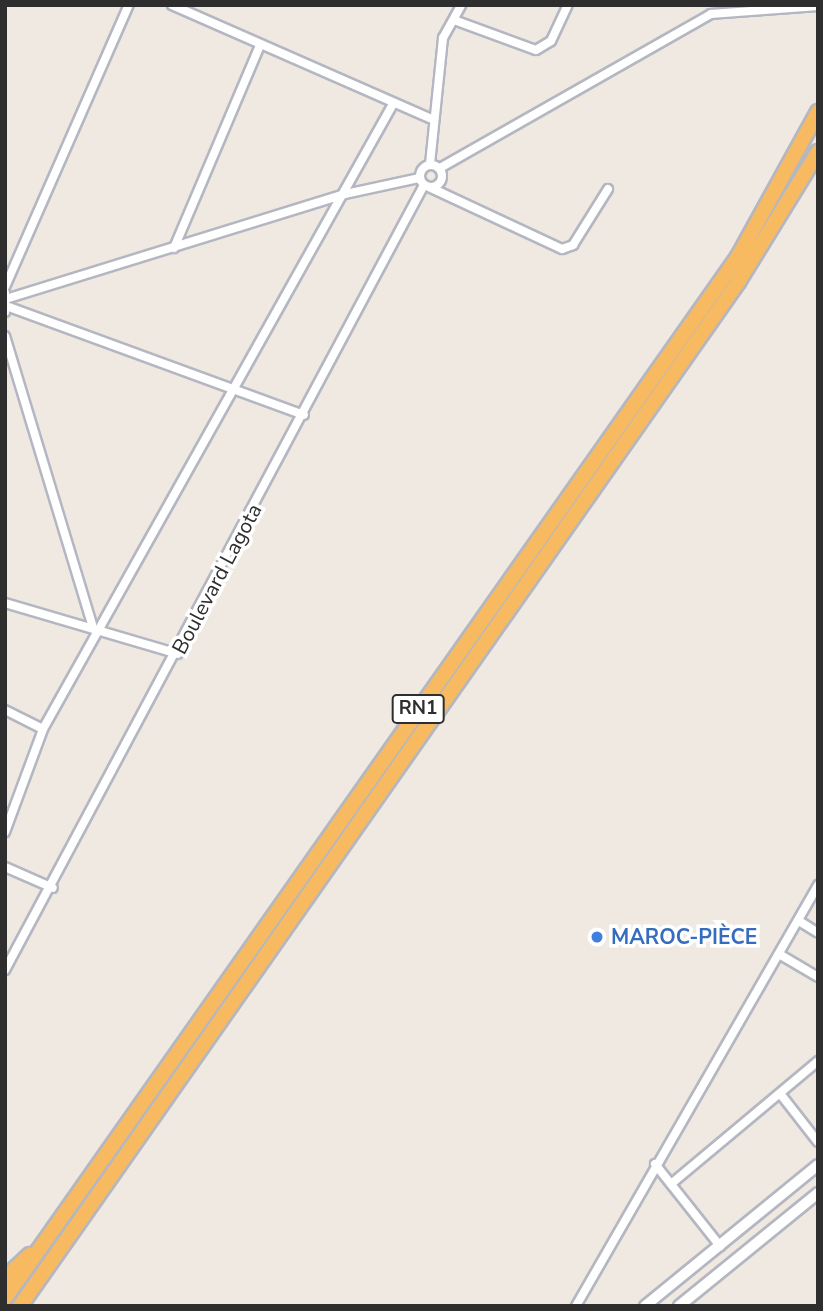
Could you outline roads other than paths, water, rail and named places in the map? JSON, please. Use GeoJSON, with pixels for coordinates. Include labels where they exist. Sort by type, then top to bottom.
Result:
{"type":"FeatureCollection","features":[{"type":"Feature","properties":{"kind":"highway","name":"RN1"},"geometry":{"type":"LineString","coordinates":[[5,1298],[738,257],[818,112]]}},
{"type":"Feature","properties":{"kind":"highway","name":"RN1"},"geometry":{"type":"LineString","coordinates":[[20,1306],[738,282],[818,152]]}},
{"type":"Feature","properties":{"kind":"highway"},"geometry":{"type":"LineString","coordinates":[[5,1279],[37,1251]]}},
{"type":"Feature","properties":{"kind":"highway"},"geometry":{"type":"LineString","coordinates":[[28,1306],[49,1266]]}},
{"type":"Feature","properties":{"kind":"street"},"geometry":{"type":"LineString","coordinates":[[5,287],[129,5]]}},
{"type":"Feature","properties":{"kind":"street"},"geometry":{"type":"LineString","coordinates":[[172,5],[260,46],[430,118]]}},
{"type":"Feature","properties":{"kind":"street"},"geometry":{"type":"LineString","coordinates":[[424,183],[430,164],[430,118],[443,38],[461,5]]}},
{"type":"Feature","properties":{"kind":"street"},"geometry":{"type":"LineString","coordinates":[[454,20],[536,50],[551,41],[568,5]]}},
{"type":"Feature","properties":{"kind":"street"},"geometry":{"type":"LineString","coordinates":[[711,14],[716,5]]}},
{"type":"Feature","properties":{"kind":"street"},"geometry":{"type":"LineString","coordinates":[[440,168],[711,14],[818,6]]}},
{"type":"Feature","properties":{"kind":"street"},"geometry":{"type":"LineString","coordinates":[[174,248],[260,46]]}},
{"type":"Feature","properties":{"kind":"street"},"geometry":{"type":"LineString","coordinates":[[5,832],[43,729],[96,626],[345,194],[393,104]]}},
{"type":"Feature","properties":{"kind":"street"},"geometry":{"type":"LineString","coordinates":[[430,164],[440,168]]}},
{"type":"Feature","properties":{"kind":"street"},"geometry":{"type":"LineString","coordinates":[[7,302],[345,194],[441,181],[440,168]]}},
{"type":"Feature","properties":{"kind":"street"},"geometry":{"type":"LineString","coordinates":[[424,183],[562,249],[573,245],[608,189]]}},
{"type":"Feature","properties":{"kind":"street","name":"Boulevard Lagota"},"geometry":{"type":"LineString","coordinates":[[5,970],[53,888],[178,654],[424,183]]}},
{"type":"Feature","properties":{"kind":"street"},"geometry":{"type":"LineString","coordinates":[[7,302],[234,386],[304,415]]}},
{"type":"Feature","properties":{"kind":"street"},"geometry":{"type":"LineString","coordinates":[[5,336],[96,626]]}},
{"type":"Feature","properties":{"kind":"street"},"geometry":{"type":"LineString","coordinates":[[5,603],[96,626],[178,654]]}},
{"type":"Feature","properties":{"kind":"street"},"geometry":{"type":"LineString","coordinates":[[5,710],[43,729]]}},
{"type":"Feature","properties":{"kind":"street"},"geometry":{"type":"LineString","coordinates":[[5,867],[53,888]]}},
{"type":"Feature","properties":{"kind":"street"},"geometry":{"type":"LineString","coordinates":[[576,1306],[655,1164],[818,885]]}},
{"type":"Feature","properties":{"kind":"street"},"geometry":{"type":"LineString","coordinates":[[799,921],[818,933]]}},
{"type":"Feature","properties":{"kind":"street"},"geometry":{"type":"LineString","coordinates":[[779,954],[818,977]]}},
{"type":"Feature","properties":{"kind":"street"},"geometry":{"type":"LineString","coordinates":[[671,1184],[782,1096],[818,1062]]}},
{"type":"Feature","properties":{"kind":"street"},"geometry":{"type":"LineString","coordinates":[[782,1096],[818,1142]]}},
{"type":"Feature","properties":{"kind":"street"},"geometry":{"type":"LineString","coordinates":[[655,1164],[719,1246]]}},
{"type":"Feature","properties":{"kind":"street"},"geometry":{"type":"LineString","coordinates":[[645,1306],[818,1165]]}},
{"type":"Feature","properties":{"kind":"street"},"geometry":{"type":"LineString","coordinates":[[679,1306],[818,1193]]}},
{"type":"Feature","properties":{"kind":"place","name":"MAROC-PIÈCE"},"geometry":{"type":"Point","coordinates":[597,937]}}]}
